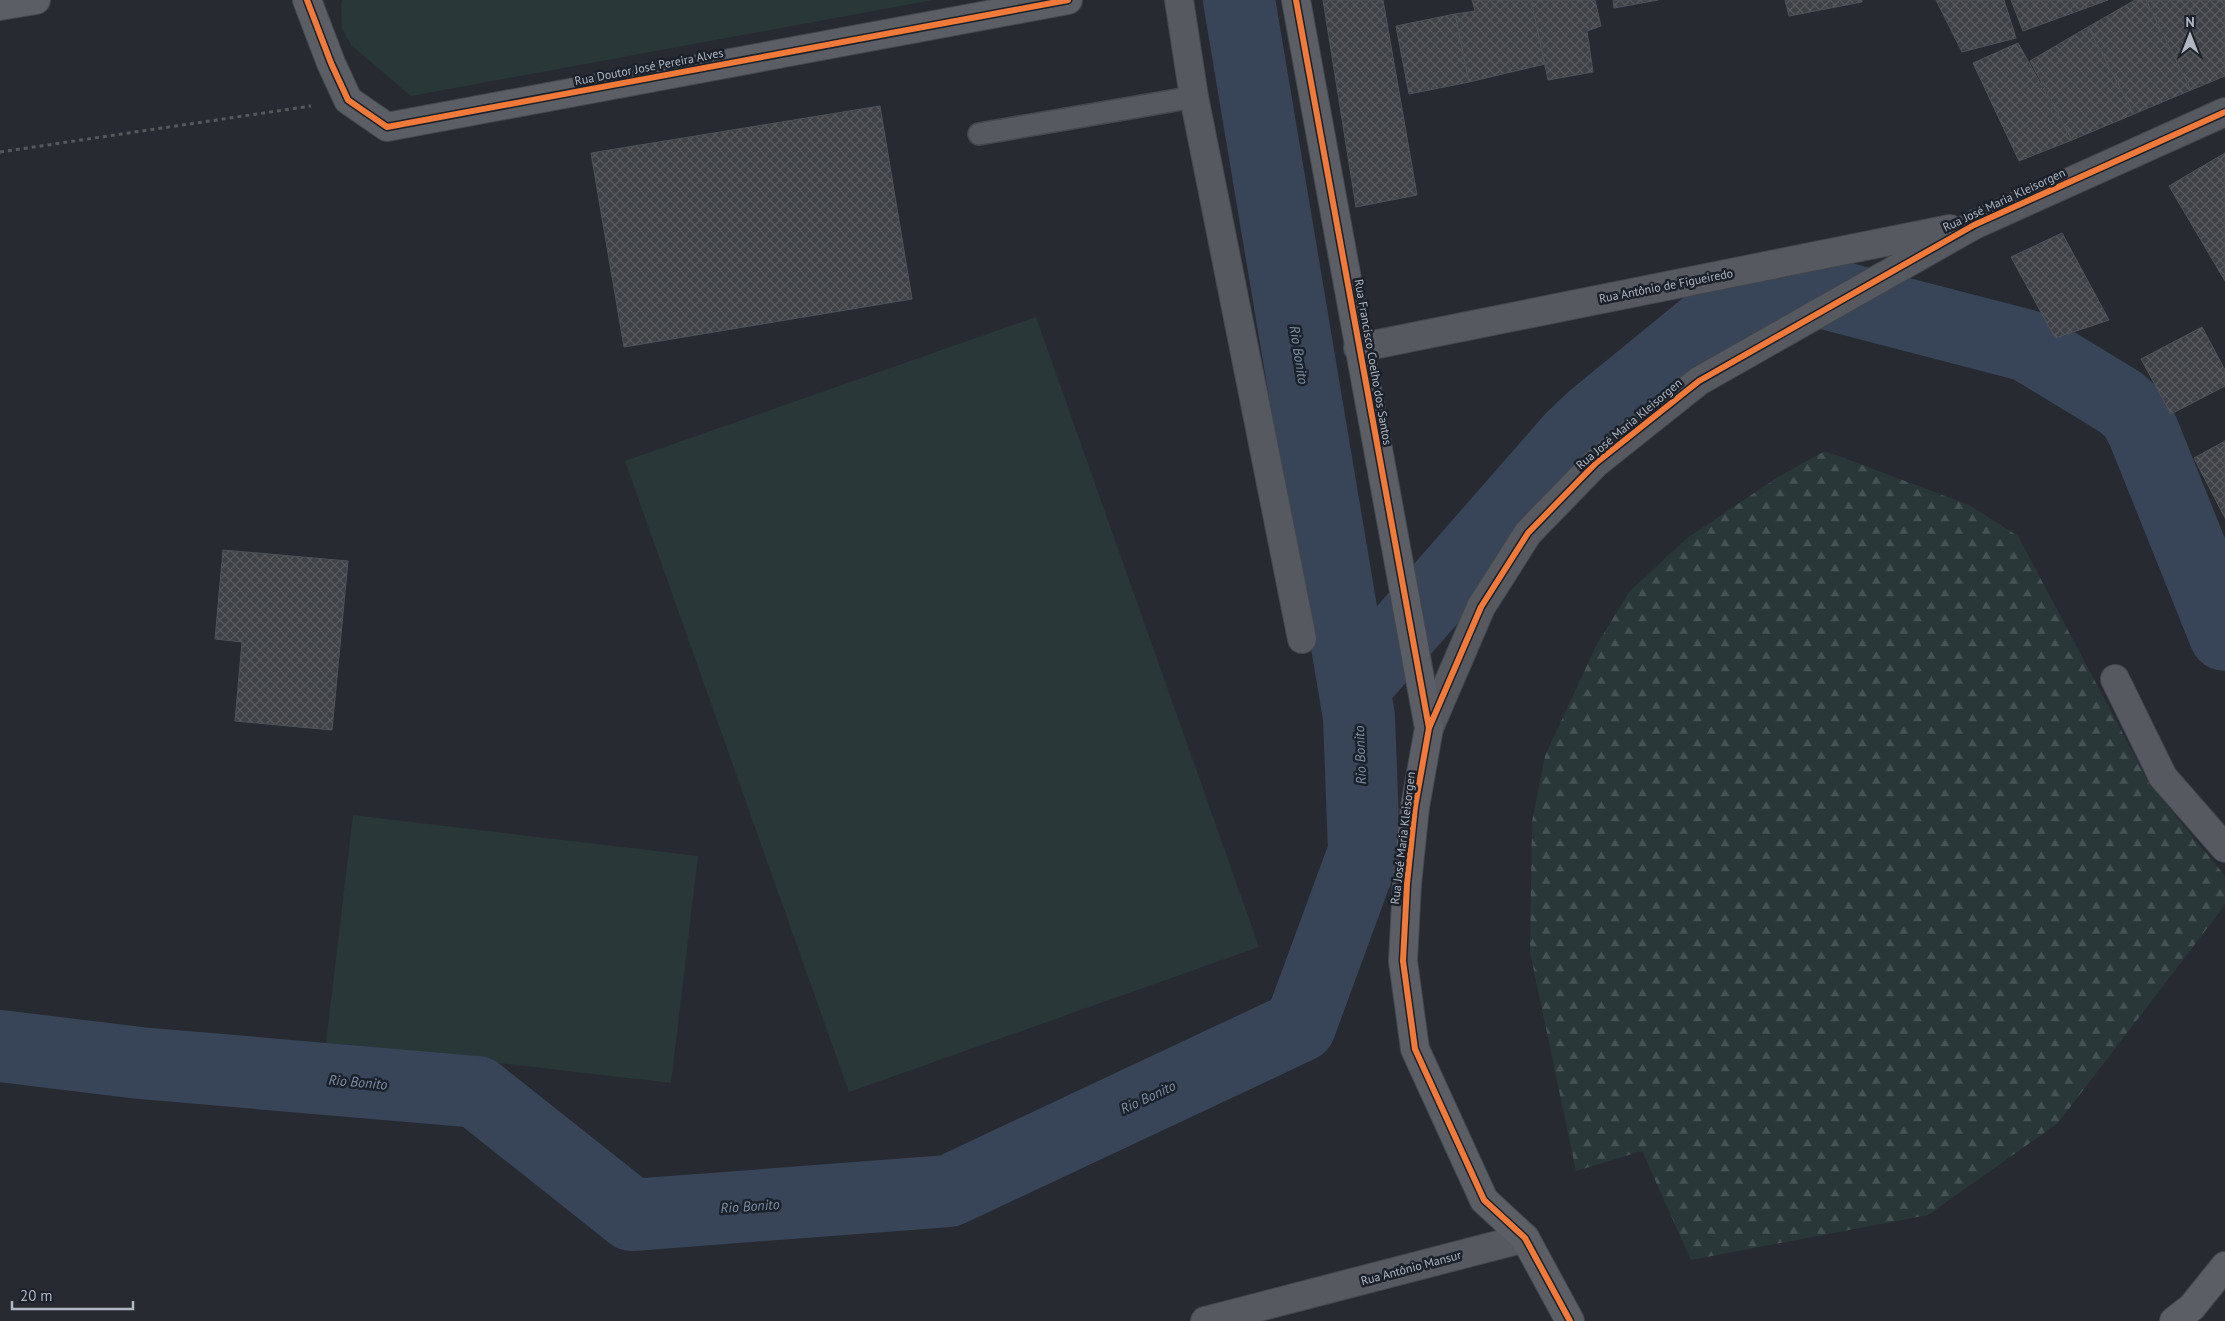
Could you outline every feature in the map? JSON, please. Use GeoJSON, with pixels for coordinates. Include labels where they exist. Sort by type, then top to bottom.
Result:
{"type":"FeatureCollection","features":[{"type":"Feature","properties":{"kind":"street"},"geometry":{"type":"LineString","coordinates":[[0,6],[36,0]]}},
{"type":"Feature","properties":{"kind":"street"},"geometry":{"type":"LineString","coordinates":[[307,0],[331,63],[348,100]]}},
{"type":"Feature","properties":{"kind":"street","name":"Rua Doutor José Pereira Alves"},"geometry":{"type":"LineString","coordinates":[[348,100],[387,127],[1068,0]]}},
{"type":"Feature","properties":{"kind":"street"},"geometry":{"type":"LineString","coordinates":[[1179,0],[1194,97],[1302,639]]}},
{"type":"Feature","properties":{"kind":"street","name":"Rua Francisco Coelho dos Santos"},"geometry":{"type":"LineString","coordinates":[[1296,0],[1358,348],[1429,728]]}},
{"type":"Feature","properties":{"kind":"street","name":"Rua José Maria Kleisorgen"},"geometry":{"type":"LineString","coordinates":[[1524,1238],[1484,1200],[1415,1049],[1403,960],[1407,884],[1415,807],[1429,728],[1481,607],[1528,533],[1596,462],[1699,381],[1974,225],[2225,112]]}},
{"type":"Feature","properties":{"kind":"street","name":"Rua Antônio de Figueiredo"},"geometry":{"type":"LineString","coordinates":[[1358,348],[1974,225]]}},
{"type":"Feature","properties":{"kind":"street"},"geometry":{"type":"LineString","coordinates":[[2115,679],[2163,777],[2225,848]]}},
{"type":"Feature","properties":{"kind":"street"},"geometry":{"type":"LineString","coordinates":[[1524,1238],[1570,1321]]}},
{"type":"Feature","properties":{"kind":"street","name":"Rua Antônio Mansur"},"geometry":{"type":"LineString","coordinates":[[1205,1321],[1524,1238]]}},
{"type":"Feature","properties":{"kind":"street"},"geometry":{"type":"LineString","coordinates":[[2189,1316],[2225,1266]]}},
{"type":"Feature","properties":{"kind":"lane"},"geometry":{"type":"LineString","coordinates":[[980,134],[1194,97]]}},
{"type":"Feature","properties":{"kind":"path"},"geometry":{"type":"LineString","coordinates":[[0,152],[348,100]]}},
{"type":"Feature","properties":{"kind":"green space"},"geometry":{"type":"Polygon","coordinates":[[[343,0],[933,0],[411,96],[351,45],[342,28],[341,4],[343,0]]]}},
{"type":"Feature","properties":{"kind":"green space"},"geometry":{"type":"Polygon","coordinates":[[[1036,317],[1259,947],[849,1092],[625,461],[1036,317]]]}},
{"type":"Feature","properties":{"kind":"green space"},"geometry":{"type":"Polygon","coordinates":[[[1825,451],[1969,505],[2018,536],[2149,783],[2225,876],[2225,905],[2058,1123],[1928,1215],[1691,1260],[1642,1151],[1576,1171],[1530,952],[1532,822],[1545,756],[1596,646],[1629,592],[1686,539],[1778,477],[1825,451]]]}},
{"type":"Feature","properties":{"kind":"green space"},"geometry":{"type":"Polygon","coordinates":[[[353,815],[698,856],[671,1083],[326,1043],[353,815]]]}},
{"type":"Feature","properties":{"kind":"building"},"geometry":{"type":"Polygon","coordinates":[[[1323,0],[1383,0],[1417,195],[1356,207],[1323,0]]]}},
{"type":"Feature","properties":{"kind":"building"},"geometry":{"type":"Polygon","coordinates":[[[1472,0],[1531,0],[1545,64],[1469,82],[1455,14],[1475,11],[1472,0]]]}},
{"type":"Feature","properties":{"kind":"building"},"geometry":{"type":"Polygon","coordinates":[[[1531,0],[1595,0],[1601,26],[1587,31],[1593,72],[1548,80],[1531,0]]]}},
{"type":"Feature","properties":{"kind":"building"},"geometry":{"type":"Polygon","coordinates":[[[1613,0],[1658,0],[1614,8],[1613,0]]]}},
{"type":"Feature","properties":{"kind":"building"},"geometry":{"type":"Polygon","coordinates":[[[1785,0],[1862,0],[1862,2],[1789,16],[1785,0]]]}},
{"type":"Feature","properties":{"kind":"building"},"geometry":{"type":"Polygon","coordinates":[[[1936,0],[2004,0],[2016,38],[1962,52],[1936,0]]]}},
{"type":"Feature","properties":{"kind":"building"},"geometry":{"type":"Polygon","coordinates":[[[2011,0],[2108,0],[2023,31],[2011,0]]]}},
{"type":"Feature","properties":{"kind":"building"},"geometry":{"type":"Polygon","coordinates":[[[2135,0],[2146,0],[2191,90],[2134,114],[2088,27],[2135,0]]]}},
{"type":"Feature","properties":{"kind":"building"},"geometry":{"type":"Polygon","coordinates":[[[2146,0],[2225,0],[2225,76],[2191,90],[2146,0]]]}},
{"type":"Feature","properties":{"kind":"building"},"geometry":{"type":"Polygon","coordinates":[[[1455,14],[1469,82],[1409,94],[1396,26],[1455,14]]]}},
{"type":"Feature","properties":{"kind":"building"},"geometry":{"type":"Polygon","coordinates":[[[2088,27],[2134,114],[2072,140],[2030,61],[2088,27]]]}},
{"type":"Feature","properties":{"kind":"building"},"geometry":{"type":"Polygon","coordinates":[[[2018,43],[2072,140],[2019,161],[1973,63],[2018,43]]]}},
{"type":"Feature","properties":{"kind":"building"},"geometry":{"type":"Polygon","coordinates":[[[880,106],[912,299],[624,347],[591,153],[880,106]]]}},
{"type":"Feature","properties":{"kind":"building"},"geometry":{"type":"Polygon","coordinates":[[[2225,153],[2225,281],[2169,186],[2225,153]]]}},
{"type":"Feature","properties":{"kind":"building"},"geometry":{"type":"Polygon","coordinates":[[[2062,233],[2109,320],[2055,338],[2011,257],[2062,233]]]}},
{"type":"Feature","properties":{"kind":"building"},"geometry":{"type":"Polygon","coordinates":[[[2202,327],[2225,370],[2225,386],[2171,414],[2141,359],[2202,327]]]}},
{"type":"Feature","properties":{"kind":"building"},"geometry":{"type":"Polygon","coordinates":[[[2225,441],[2225,518],[2194,458],[2225,441]]]}},
{"type":"Feature","properties":{"kind":"building"},"geometry":{"type":"Polygon","coordinates":[[[223,550],[348,561],[332,730],[235,721],[242,642],[215,639],[223,550]]]}},
{"type":"Feature","properties":{"kind":"waterway","name":"Rio Bonito"},"geometry":{"type":"LineString","coordinates":[[0,1046],[140,1063],[477,1092],[632,1215],[949,1191],[1300,1026],[1364,852],[1359,717],[1239,0]]}},
{"type":"Feature","properties":{"kind":"waterway"},"geometry":{"type":"LineString","coordinates":[[1356,685],[1572,438],[1593,418],[1703,328],[1735,309],[1796,292],[1824,293],[2028,346],[2120,402],[2134,414],[2143,431],[2225,635]]}},
{"type":"Feature","properties":{"kind":"cycle path"},"geometry":{"type":"LineString","coordinates":[[307,0],[331,63],[348,100],[387,127],[1068,0]]}},
{"type":"Feature","properties":{"kind":"cycle path"},"geometry":{"type":"LineString","coordinates":[[1296,0],[1429,728]]}},
{"type":"Feature","properties":{"kind":"cycle path"},"geometry":{"type":"LineString","coordinates":[[1570,1321],[1525,1238],[1484,1200],[1415,1049],[1403,961],[1407,884],[1415,807],[1429,728],[1481,607],[1528,533],[1596,463],[1699,381],[1974,225],[2225,112]]}}]}
